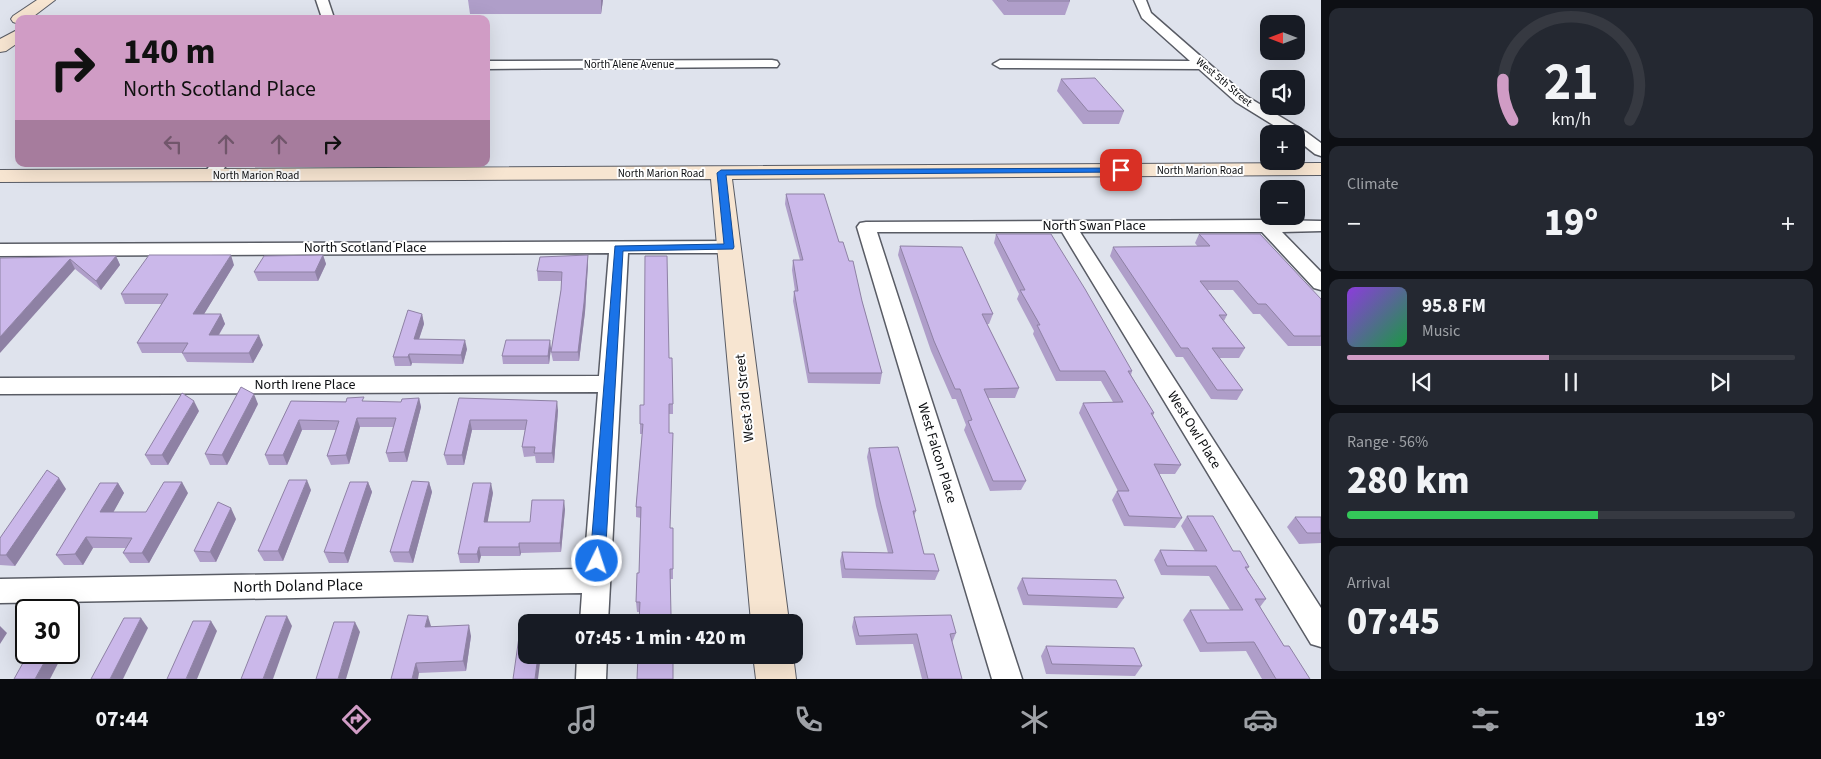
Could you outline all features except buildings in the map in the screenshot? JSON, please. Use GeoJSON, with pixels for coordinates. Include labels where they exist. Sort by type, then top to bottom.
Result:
{"type":"FeatureCollection","features":[{"type":"Feature","properties":{"kind":"main road"},"geometry":{"type":"LineString","coordinates":[[44,15],[54,2]]}},
{"type":"Feature","properties":{"kind":"main road"},"geometry":{"type":"LineString","coordinates":[[27,15],[54,2]]}},
{"type":"Feature","properties":{"kind":"main road"},"geometry":{"type":"LineString","coordinates":[[0,32],[15,22]]}},
{"type":"Feature","properties":{"kind":"main road"},"geometry":{"type":"LineString","coordinates":[[0,47],[15,37]]}},
{"type":"Feature","properties":{"kind":"main road","name":"North Marion Road"},"geometry":{"type":"LineString","coordinates":[[0,176],[215,169],[721,173],[1321,169]]}},
{"type":"Feature","properties":{"kind":"main road","name":"West 3rd Street"},"geometry":{"type":"LineString","coordinates":[[721,173],[769,614]]}},
{"type":"Feature","properties":{"kind":"main road"},"geometry":{"type":"LineString","coordinates":[[774,664],[776,679]]}},
{"type":"Feature","properties":{"kind":"street"},"geometry":{"type":"LineString","coordinates":[[322,0],[327,15]]}},
{"type":"Feature","properties":{"kind":"street","name":"West 5th Street"},"geometry":{"type":"LineString","coordinates":[[1140,0],[1146,15],[1241,99],[1301,135],[1321,151]]}},
{"type":"Feature","properties":{"kind":"street","name":"North Alene Avenue"},"geometry":{"type":"LineString","coordinates":[[490,65],[772,64]]}},
{"type":"Feature","properties":{"kind":"street"},"geometry":{"type":"LineString","coordinates":[[1000,64],[1202,65]]}},
{"type":"Feature","properties":{"kind":"street"},"geometry":{"type":"LineString","coordinates":[[1266,225],[1321,284]]}},
{"type":"Feature","properties":{"kind":"street","name":"West Owl Place"},"geometry":{"type":"LineString","coordinates":[[1067,226],[1321,634]]}},
{"type":"Feature","properties":{"kind":"street","name":"North Swan Place"},"geometry":{"type":"LineString","coordinates":[[866,227],[1321,226]]}},
{"type":"Feature","properties":{"kind":"street","name":"West Falcon Place"},"geometry":{"type":"LineString","coordinates":[[866,227],[1007,679]]}},
{"type":"Feature","properties":{"kind":"street","name":"North Scotland Place"},"geometry":{"type":"LineString","coordinates":[[0,250],[729,247]]}},
{"type":"Feature","properties":{"kind":"street"},"geometry":{"type":"LineString","coordinates":[[594,614],[619,248]]}},
{"type":"Feature","properties":{"kind":"street","name":"North Irene Place"},"geometry":{"type":"LineString","coordinates":[[0,386],[610,384]]}},
{"type":"Feature","properties":{"kind":"street","name":"North Doland Place"},"geometry":{"type":"LineString","coordinates":[[0,591],[596,581]]}},
{"type":"Feature","properties":{"kind":"street"},"geometry":{"type":"LineString","coordinates":[[591,679],[592,664]]}},
{"type":"Feature","properties":{"kind":"route"},"geometry":{"type":"LineString","coordinates":[[597,561],[619,248],[729,247],[721,173],[1121,170]]}}]}
